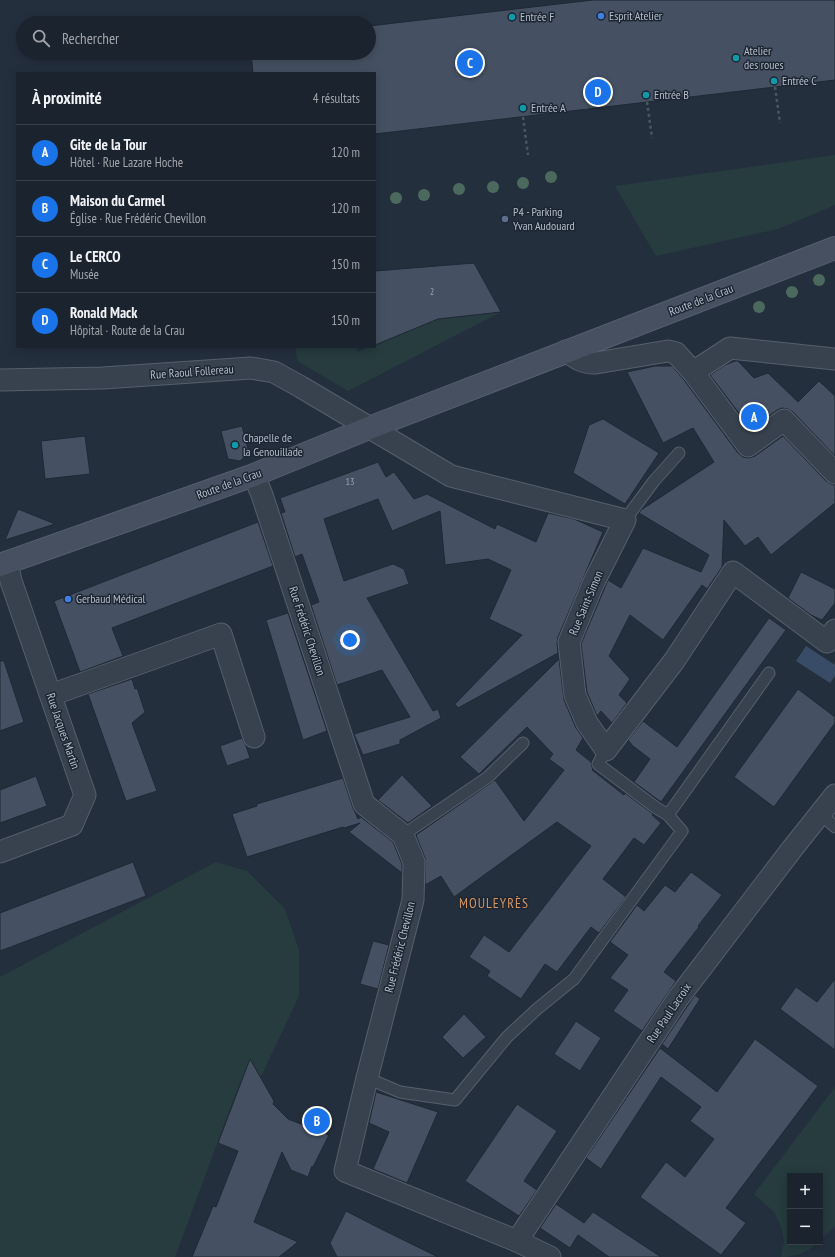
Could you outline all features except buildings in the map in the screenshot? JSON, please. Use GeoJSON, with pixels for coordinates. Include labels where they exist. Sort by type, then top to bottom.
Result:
{"type":"FeatureCollection","features":[{"type":"Feature","properties":{"kind":"main road","name":"Route de la Crau"},"geometry":{"type":"LineString","coordinates":[[4,564],[254,475],[369,428],[835,248]]}},
{"type":"Feature","properties":{"kind":"street"},"geometry":{"type":"LineString","coordinates":[[693,372],[730,348],[835,359]]}},
{"type":"Feature","properties":{"kind":"street"},"geometry":{"type":"LineString","coordinates":[[566,352],[588,364],[668,351],[676,353],[693,372],[748,446],[784,420],[835,473]]}},
{"type":"Feature","properties":{"kind":"street","name":"Rue Raoul Follereau"},"geometry":{"type":"LineString","coordinates":[[0,380],[102,378],[251,368],[274,372],[369,428]]}},
{"type":"Feature","properties":{"kind":"street"},"geometry":{"type":"LineString","coordinates":[[369,428],[450,476],[625,520]]}},
{"type":"Feature","properties":{"kind":"street","name":"Rue Frédéric Chevillon"},"geometry":{"type":"LineString","coordinates":[[254,475],[364,804],[403,835],[414,862],[413,900],[354,1127],[345,1172],[517,1241]]}},
{"type":"Feature","properties":{"kind":"street","name":"Rue Saint-Simon"},"geometry":{"type":"LineString","coordinates":[[606,750],[587,723],[575,695],[569,642],[593,584],[625,520]]}},
{"type":"Feature","properties":{"kind":"street","name":"Rue Jacques Martin"},"geometry":{"type":"LineString","coordinates":[[0,852],[72,825],[85,795],[4,564]]}},
{"type":"Feature","properties":{"kind":"street"},"geometry":{"type":"LineString","coordinates":[[606,750],[674,661],[733,572],[827,642],[835,630]]}},
{"type":"Feature","properties":{"kind":"street"},"geometry":{"type":"LineString","coordinates":[[51,695],[220,634],[254,737]]}},
{"type":"Feature","properties":{"kind":"street","name":"Rue Paul Lacroix"},"geometry":{"type":"LineString","coordinates":[[517,1241],[679,997],[835,795]]}},
{"type":"Feature","properties":{"kind":"street"},"geometry":{"type":"LineString","coordinates":[[517,1241],[550,1257]]}},
{"type":"Feature","properties":{"kind":"lane"},"geometry":{"type":"LineString","coordinates":[[625,520],[654,480],[680,453]]}},
{"type":"Feature","properties":{"kind":"lane"},"geometry":{"type":"LineString","coordinates":[[668,815],[769,673]]}},
{"type":"Feature","properties":{"kind":"lane"},"geometry":{"type":"LineString","coordinates":[[403,835],[488,777],[523,744]]}},
{"type":"Feature","properties":{"kind":"lane"},"geometry":{"type":"LineString","coordinates":[[367,1078],[400,1092],[454,1100],[507,1037],[537,1009],[574,979],[682,831],[668,815],[598,764],[606,750]]}},
{"type":"Feature","properties":{"kind":"lane"},"geometry":{"type":"LineString","coordinates":[[820,813],[835,827]]}},
{"type":"Feature","properties":{"kind":"path"},"geometry":{"type":"LineString","coordinates":[[775,87],[780,123]]}},
{"type":"Feature","properties":{"kind":"path"},"geometry":{"type":"LineString","coordinates":[[647,102],[652,138]]}},
{"type":"Feature","properties":{"kind":"path"},"geometry":{"type":"LineString","coordinates":[[523,117],[528,154]]}},
{"type":"Feature","properties":{"kind":"green space"},"geometry":{"type":"Polygon","coordinates":[[[835,155],[835,205],[778,229],[656,256],[615,186],[835,155]]]}},
{"type":"Feature","properties":{"kind":"green space"},"geometry":{"type":"Polygon","coordinates":[[[501,312],[348,391],[298,361],[295,348],[356,348],[358,352],[368,348],[376,348],[376,344],[396,324],[501,312]]]}},
{"type":"Feature","properties":{"kind":"green space"},"geometry":{"type":"Polygon","coordinates":[[[216,862],[247,871],[285,909],[299,950],[299,996],[258,1083],[240,1082],[175,1257],[0,1257],[0,977],[216,862]]]}},
{"type":"Feature","properties":{"kind":"green space"},"geometry":{"type":"Polygon","coordinates":[[[835,1087],[835,1226],[823,1238],[823,1173],[787,1173],[787,1245],[815,1245],[801,1253],[781,1257],[784,1241],[781,1226],[774,1212],[754,1194],[835,1087]]]}},
{"type":"Feature","properties":{"kind":"water"},"geometry":{"type":"Polygon","coordinates":[[[806,646],[835,665],[835,676],[830,683],[796,661],[806,646]]]}},
{"type":"Feature","properties":{"kind":"place","name":"Esprit Atelier"},"geometry":{"type":"Point","coordinates":[601,16]}},
{"type":"Feature","properties":{"kind":"place","name":"Entrée F"},"geometry":{"type":"Point","coordinates":[512,17]}},
{"type":"Feature","properties":{"kind":"place","name":"Atelier des roues"},"geometry":{"type":"Point","coordinates":[736,58]}},
{"type":"Feature","properties":{"kind":"place","name":"Le CERCO"},"geometry":{"type":"Point","coordinates":[470,63]}},
{"type":"Feature","properties":{"kind":"place","name":"Entrée C"},"geometry":{"type":"Point","coordinates":[774,81]}},
{"type":"Feature","properties":{"kind":"place","name":"Ronald Mack"},"geometry":{"type":"Point","coordinates":[598,92]}},
{"type":"Feature","properties":{"kind":"place","name":"Entrée B"},"geometry":{"type":"Point","coordinates":[646,95]}},
{"type":"Feature","properties":{"kind":"place","name":"Entrée A"},"geometry":{"type":"Point","coordinates":[523,108]}},
{"type":"Feature","properties":{"kind":"place","name":"P4 - Parking Yvan Audouard"},"geometry":{"type":"Point","coordinates":[505,219]}},
{"type":"Feature","properties":{"kind":"place","name":"Gite de la Tour"},"geometry":{"type":"Point","coordinates":[754,417]}},
{"type":"Feature","properties":{"kind":"place","name":"Chapelle de la Genouillade"},"geometry":{"type":"Point","coordinates":[235,445]}},
{"type":"Feature","properties":{"kind":"place","name":"Gerbaud Médical"},"geometry":{"type":"Point","coordinates":[68,599]}},
{"type":"Feature","properties":{"kind":"place","name":"Maison du Carmel"},"geometry":{"type":"Point","coordinates":[317,1121]}},
{"type":"Feature","properties":{"kind":"district","name":"MOULEYRÈS"},"geometry":{"type":"Point","coordinates":[494,903]}}]}
